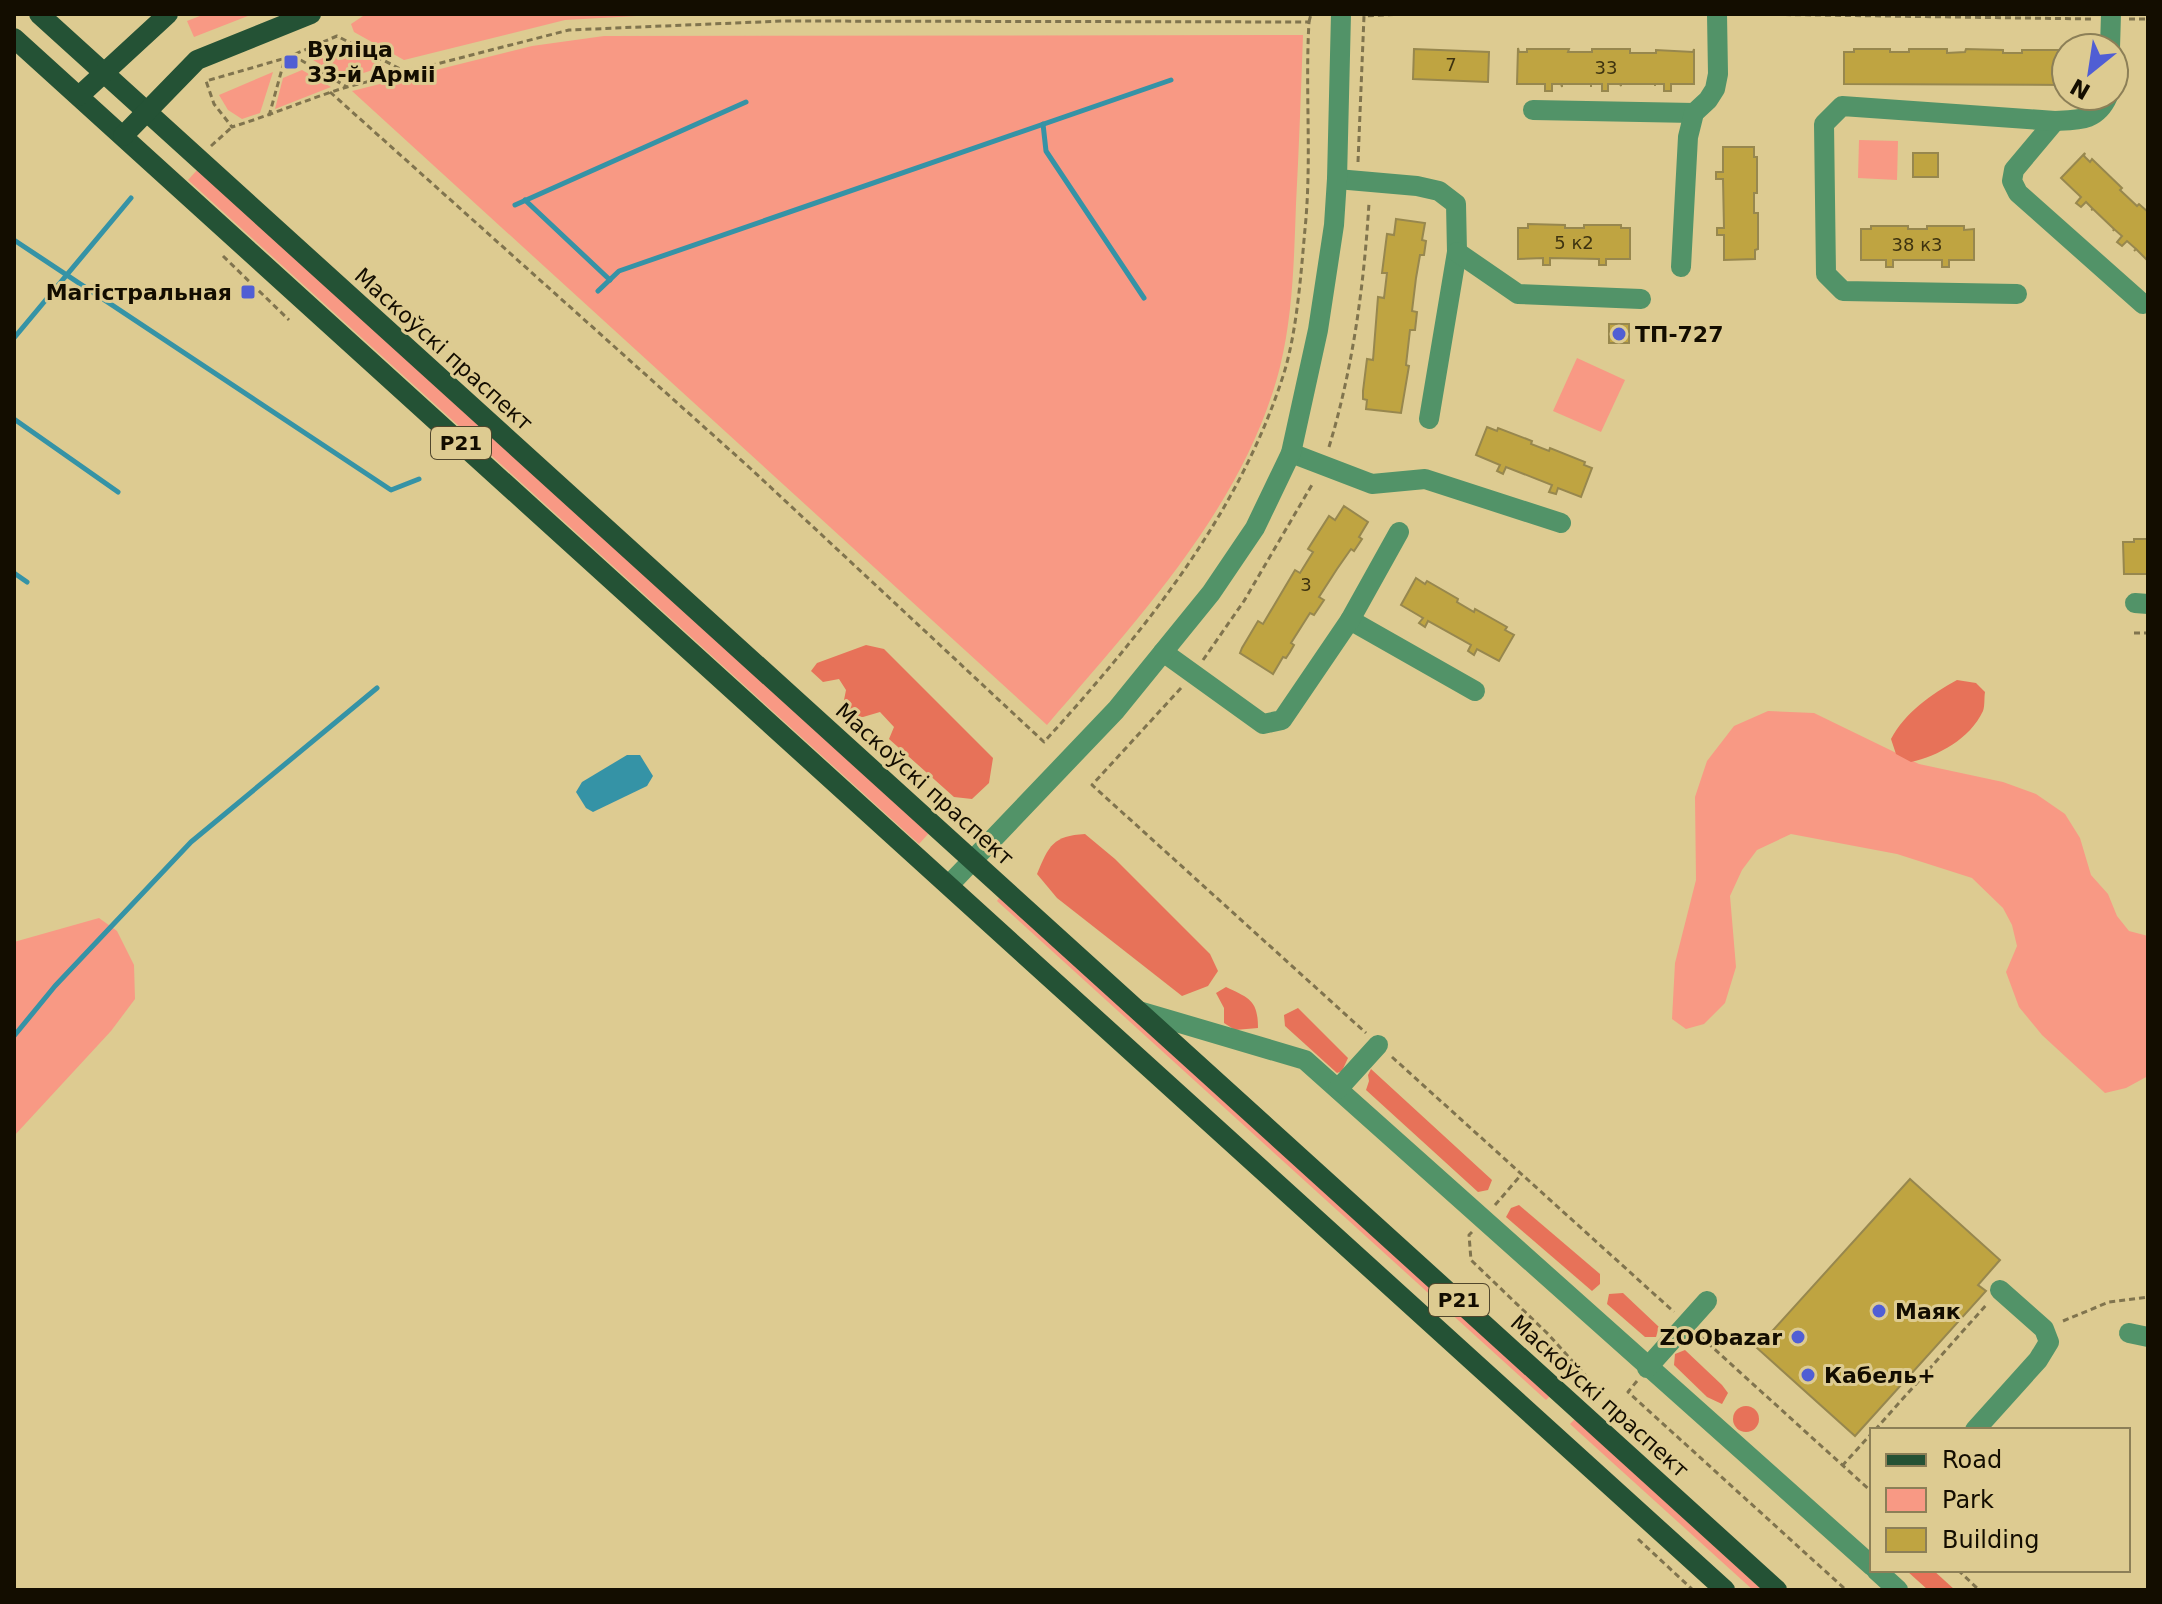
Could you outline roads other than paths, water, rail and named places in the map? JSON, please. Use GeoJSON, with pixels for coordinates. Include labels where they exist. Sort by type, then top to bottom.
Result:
{"type":"FeatureCollection","features":[{"type":"Feature","properties":{"kind":"main road","name":"Маскоўскі праспект"},"geometry":{"type":"LineString","coordinates":[[39,14],[1777,1590]]}},
{"type":"Feature","properties":{"kind":"main road"},"geometry":{"type":"LineString","coordinates":[[79,96],[168,14]]}},
{"type":"Feature","properties":{"kind":"main road"},"geometry":{"type":"LineString","coordinates":[[123,136],[197,60],[311,14]]}},
{"type":"Feature","properties":{"kind":"main road","name":"Р21"},"geometry":{"type":"LineString","coordinates":[[14,38],[1725,1590]]}},
{"type":"Feature","properties":{"kind":"street"},"geometry":{"type":"LineString","coordinates":[[949,885],[1116,710],[1211,593],[1255,528],[1291,453],[1318,330],[1334,225],[1341,14]]}},
{"type":"Feature","properties":{"kind":"street"},"geometry":{"type":"LineString","coordinates":[[1681,267],[1688,137],[1694,113],[1715,89],[1718,74],[1717,14]]}},
{"type":"Feature","properties":{"kind":"street"},"geometry":{"type":"LineString","coordinates":[[2017,294],[1843,291],[1826,274],[1824,124],[1842,106],[2055,121],[2087,119],[2100,112]]}},
{"type":"Feature","properties":{"kind":"street"},"geometry":{"type":"LineString","coordinates":[[1533,110],[1694,113]]}},
{"type":"Feature","properties":{"kind":"street"},"geometry":{"type":"LineString","coordinates":[[2055,121],[2014,170],[2012,181],[2018,193],[2143,304]]}},
{"type":"Feature","properties":{"kind":"street"},"geometry":{"type":"LineString","coordinates":[[1337,179],[1417,186],[1439,191],[1456,204],[1457,252],[1429,419]]}},
{"type":"Feature","properties":{"kind":"street"},"geometry":{"type":"LineString","coordinates":[[1457,252],[1518,294],[1641,299]]}},
{"type":"Feature","properties":{"kind":"street"},"geometry":{"type":"LineString","coordinates":[[1291,453],[1372,484],[1425,479],[1561,523]]}},
{"type":"Feature","properties":{"kind":"street"},"geometry":{"type":"LineString","coordinates":[[1163,652],[1263,724],[1282,720],[1350,620],[1399,532]]}},
{"type":"Feature","properties":{"kind":"street"},"geometry":{"type":"LineString","coordinates":[[1350,620],[1475,691]]}},
{"type":"Feature","properties":{"kind":"street"},"geometry":{"type":"LineString","coordinates":[[1139,1011],[1305,1060],[1647,1368],[1870,1560]]}},
{"type":"Feature","properties":{"kind":"street"},"geometry":{"type":"LineString","coordinates":[[1338,1089],[1378,1045]]}},
{"type":"Feature","properties":{"kind":"street"},"geometry":{"type":"LineString","coordinates":[[1977,1428],[2038,1360],[2049,1342],[2044,1329],[2000,1290]]}},
{"type":"Feature","properties":{"kind":"street"},"geometry":{"type":"LineString","coordinates":[[1647,1368],[1707,1301]]}},
{"type":"Feature","properties":{"kind":"street"},"geometry":{"type":"LineString","coordinates":[[1881,1572],[1898,1590]]}},
{"type":"Feature","properties":{"kind":"water"},"geometry":{"type":"Polygon","coordinates":[[[627,755],[640,755],[653,776],[647,786],[593,812],[586,808],[576,792],[582,782],[627,755]]]}},
{"type":"Feature","properties":{"kind":"waterway"},"geometry":{"type":"LineString","coordinates":[[598,291],[619,271],[1171,80]]}},
{"type":"Feature","properties":{"kind":"waterway"},"geometry":{"type":"LineString","coordinates":[[515,205],[746,102]]}},
{"type":"Feature","properties":{"kind":"waterway"},"geometry":{"type":"LineString","coordinates":[[1043,124],[1046,151],[1144,298]]}},
{"type":"Feature","properties":{"kind":"waterway"},"geometry":{"type":"LineString","coordinates":[[14,338],[131,198]]}},
{"type":"Feature","properties":{"kind":"waterway"},"geometry":{"type":"LineString","coordinates":[[525,200],[610,280]]}},
{"type":"Feature","properties":{"kind":"waterway"},"geometry":{"type":"LineString","coordinates":[[14,240],[391,490],[419,479]]}},
{"type":"Feature","properties":{"kind":"waterway"},"geometry":{"type":"LineString","coordinates":[[14,419],[118,492]]}},
{"type":"Feature","properties":{"kind":"waterway"},"geometry":{"type":"LineString","coordinates":[[14,573],[27,582]]}},
{"type":"Feature","properties":{"kind":"waterway"},"geometry":{"type":"LineString","coordinates":[[14,1036],[55,986],[191,842],[377,688]]}},
{"type":"Feature","properties":{"kind":"place","name":"Вуліца 33-й Арміі"},"geometry":{"type":"Point","coordinates":[291,62]}},
{"type":"Feature","properties":{"kind":"place","name":"Магістральная"},"geometry":{"type":"Point","coordinates":[248,292]}},
{"type":"Feature","properties":{"kind":"place","name":"ТП-727"},"geometry":{"type":"Point","coordinates":[1619,334]}},
{"type":"Feature","properties":{"kind":"place","name":"Маяк"},"geometry":{"type":"Point","coordinates":[1879,1311]}},
{"type":"Feature","properties":{"kind":"place","name":"ZOObazar"},"geometry":{"type":"Point","coordinates":[1798,1337]}},
{"type":"Feature","properties":{"kind":"place","name":"Кабель+"},"geometry":{"type":"Point","coordinates":[1808,1375]}}]}
